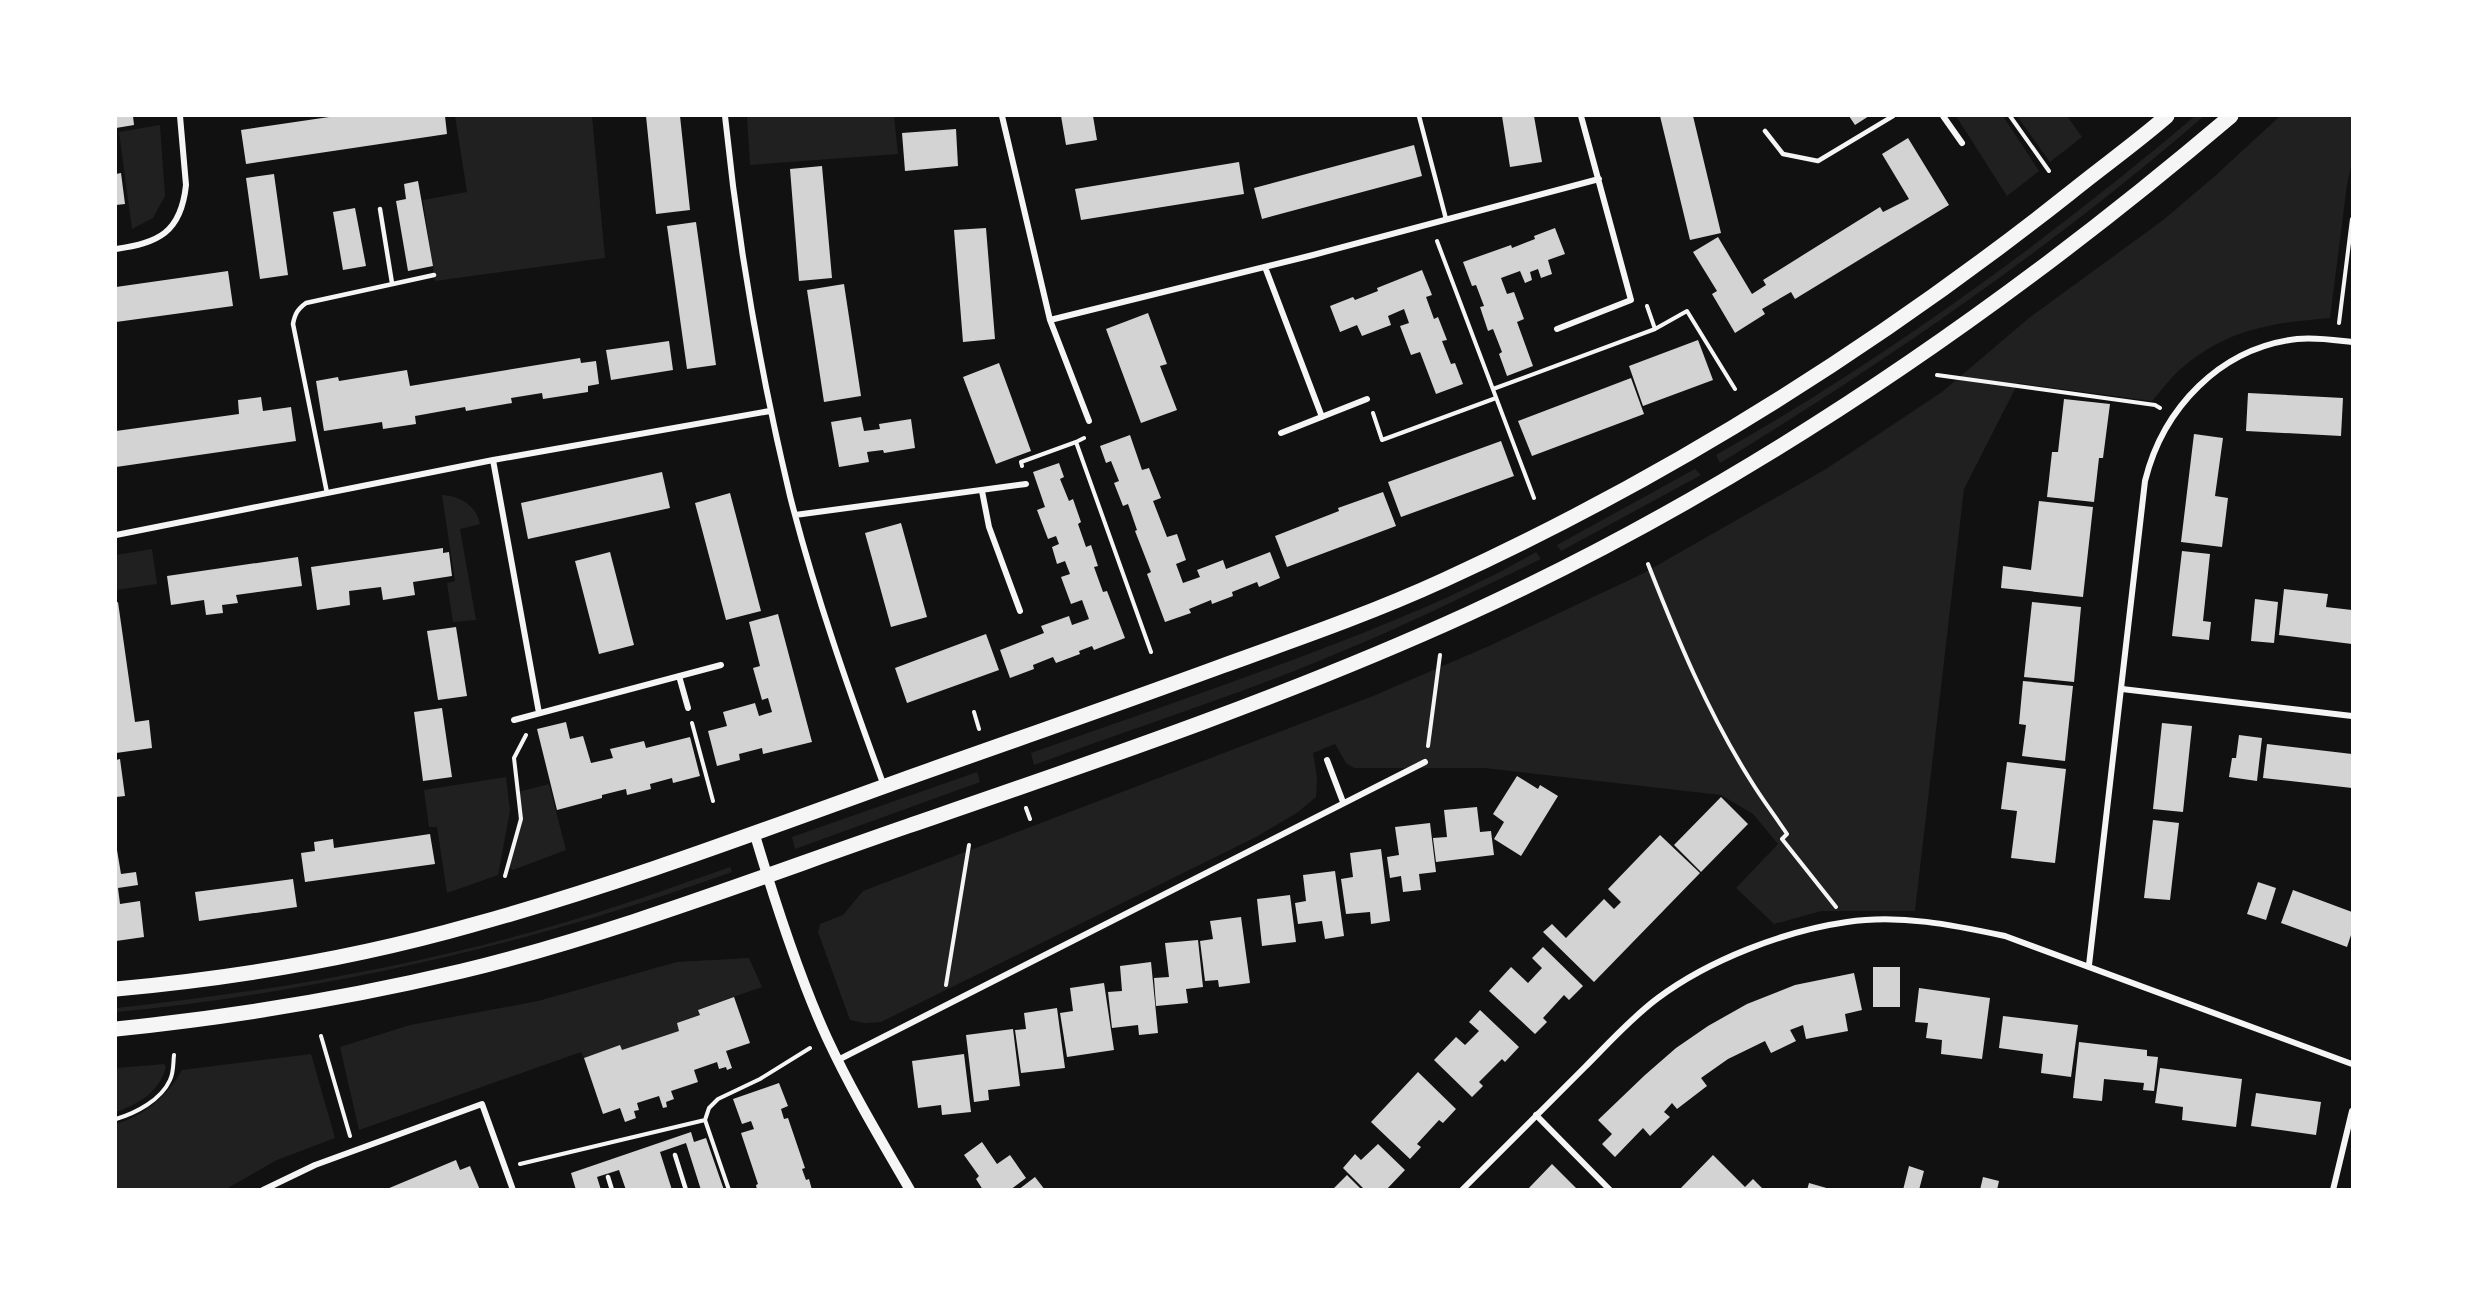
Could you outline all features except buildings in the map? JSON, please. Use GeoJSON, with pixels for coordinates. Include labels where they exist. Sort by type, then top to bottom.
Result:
{"type":"FeatureCollection","features":[{"type":"Feature","properties":{"kind":"main road"},"geometry":{"type":"LineString","coordinates":[[116,989],[293,965],[442,933],[592,888],[1135,698],[1376,609],[1443,580],[1562,521],[1762,408],[1880,333],[2007,244],[2167,116]]}},
{"type":"Feature","properties":{"kind":"main road"},"geometry":{"type":"LineString","coordinates":[[116,1029],[285,1007],[462,971],[609,929],[767,877],[1248,707],[1391,649],[1565,567],[1697,495],[1845,405],[1943,338],[2101,221],[2231,116]]}},
{"type":"Feature","properties":{"kind":"street"},"geometry":{"type":"LineString","coordinates":[[116,249],[143,245],[161,236],[177,217],[186,185],[180,116]]}},
{"type":"Feature","properties":{"kind":"street"},"geometry":{"type":"LineString","coordinates":[[725,116],[741,243],[770,411],[795,515],[833,638],[884,786]]}},
{"type":"Feature","properties":{"kind":"street"},"geometry":{"type":"LineString","coordinates":[[1002,116],[1050,320],[1089,421]]}},
{"type":"Feature","properties":{"kind":"street"},"geometry":{"type":"LineString","coordinates":[[1557,329],[1631,300],[1581,116]]}},
{"type":"Feature","properties":{"kind":"street"},"geometry":{"type":"LineString","coordinates":[[1943,116],[1962,143]]}},
{"type":"Feature","properties":{"kind":"street"},"geometry":{"type":"LineString","coordinates":[[1050,320],[1265,267],[1599,179]]}},
{"type":"Feature","properties":{"kind":"street"},"geometry":{"type":"LineString","coordinates":[[1265,267],[1322,417]]}},
{"type":"Feature","properties":{"kind":"street"},"geometry":{"type":"LineString","coordinates":[[2090,965],[2145,481],[2155,449],[2173,417],[2198,386],[2242,356],[2286,341],[2308,339],[2352,342]]}},
{"type":"Feature","properties":{"kind":"street"},"geometry":{"type":"LineString","coordinates":[[1281,433],[1367,399]]}},
{"type":"Feature","properties":{"kind":"street"},"geometry":{"type":"LineString","coordinates":[[116,535],[493,460],[770,411]]}},
{"type":"Feature","properties":{"kind":"street"},"geometry":{"type":"LineString","coordinates":[[493,460],[539,713]]}},
{"type":"Feature","properties":{"kind":"street"},"geometry":{"type":"LineString","coordinates":[[795,515],[1026,484]]}},
{"type":"Feature","properties":{"kind":"street"},"geometry":{"type":"LineString","coordinates":[[982,491],[989,527],[1020,611]]}},
{"type":"Feature","properties":{"kind":"street"},"geometry":{"type":"LineString","coordinates":[[514,720],[721,665]]}},
{"type":"Feature","properties":{"kind":"street"},"geometry":{"type":"LineString","coordinates":[[679,676],[688,708]]}},
{"type":"Feature","properties":{"kind":"street"},"geometry":{"type":"LineString","coordinates":[[2122,689],[2352,716]]}},
{"type":"Feature","properties":{"kind":"street"},"geometry":{"type":"LineString","coordinates":[[1327,760],[1343,802]]}},
{"type":"Feature","properties":{"kind":"street"},"geometry":{"type":"LineString","coordinates":[[838,1060],[1425,762]]}},
{"type":"Feature","properties":{"kind":"street"},"geometry":{"type":"LineString","coordinates":[[754,832],[767,877],[827,1038],[861,1106],[910,1190]]}},
{"type":"Feature","properties":{"kind":"street"},"geometry":{"type":"LineString","coordinates":[[1462,1190],[1658,998],[1709,966],[1780,938],[1848,922],[1921,921],[1966,927],[2005,936],[2090,965],[2352,1064]]}},
{"type":"Feature","properties":{"kind":"street"},"geometry":{"type":"LineString","coordinates":[[263,1190],[315,1165],[482,1104],[513,1190]]}},
{"type":"Feature","properties":{"kind":"street"},"geometry":{"type":"LineString","coordinates":[[2333,1190],[2352,1111]]}},
{"type":"Feature","properties":{"kind":"street"},"geometry":{"type":"LineString","coordinates":[[1536,1116],[1610,1190]]}},
{"type":"Feature","properties":{"kind":"lane"},"geometry":{"type":"LineString","coordinates":[[1419,116],[1446,219]]}},
{"type":"Feature","properties":{"kind":"lane"},"geometry":{"type":"LineString","coordinates":[[1765,131],[1784,154],[1818,161],[1893,116]]}},
{"type":"Feature","properties":{"kind":"lane"},"geometry":{"type":"LineString","coordinates":[[380,209],[392,283]]}},
{"type":"Feature","properties":{"kind":"lane"},"geometry":{"type":"LineString","coordinates":[[327,493],[293,324],[294,316],[298,308],[306,303],[434,275]]}},
{"type":"Feature","properties":{"kind":"lane"},"geometry":{"type":"LineString","coordinates":[[675,1155],[686,1190]]}},
{"type":"Feature","properties":{"kind":"lane"},"geometry":{"type":"LineString","coordinates":[[608,1177],[612,1190]]}},
{"type":"Feature","properties":{"kind":"path"},"geometry":{"type":"LineString","coordinates":[[2010,116],[2049,171]]}},
{"type":"Feature","properties":{"kind":"path"},"geometry":{"type":"LineString","coordinates":[[2337,340],[2352,219]]}},
{"type":"Feature","properties":{"kind":"path"},"geometry":{"type":"LineString","coordinates":[[1431,223],[1534,498]]}},
{"type":"Feature","properties":{"kind":"path"},"geometry":{"type":"LineString","coordinates":[[1631,300],[1644,296],[1655,329]]}},
{"type":"Feature","properties":{"kind":"path"},"geometry":{"type":"LineString","coordinates":[[1493,389],[1655,329],[1687,311],[1735,389]]}},
{"type":"Feature","properties":{"kind":"path"},"geometry":{"type":"LineString","coordinates":[[1937,375],[2155,405],[2173,417]]}},
{"type":"Feature","properties":{"kind":"path"},"geometry":{"type":"LineString","coordinates":[[1367,399],[1382,440],[1496,398]]}},
{"type":"Feature","properties":{"kind":"path"},"geometry":{"type":"LineString","coordinates":[[1026,484],[1022,462],[1094,435],[1089,421]]}},
{"type":"Feature","properties":{"kind":"path"},"geometry":{"type":"LineString","coordinates":[[1076,442],[1151,652]]}},
{"type":"Feature","properties":{"kind":"path"},"geometry":{"type":"LineString","coordinates":[[1648,564],[1687,658],[1710,706],[1750,780],[1787,834],[1782,839],[1848,922]]}},
{"type":"Feature","properties":{"kind":"path"},"geometry":{"type":"LineString","coordinates":[[1425,762],[1440,655]]}},
{"type":"Feature","properties":{"kind":"path"},"geometry":{"type":"LineString","coordinates":[[688,708],[713,801]]}},
{"type":"Feature","properties":{"kind":"path"},"geometry":{"type":"LineString","coordinates":[[505,876],[521,819],[514,758],[539,713]]}},
{"type":"Feature","properties":{"kind":"path"},"geometry":{"type":"LineString","coordinates":[[942,1007],[969,845]]}},
{"type":"Feature","properties":{"kind":"path"},"geometry":{"type":"LineString","coordinates":[[321,1036],[355,1151]]}},
{"type":"Feature","properties":{"kind":"path"},"geometry":{"type":"LineString","coordinates":[[729,1190],[705,1120],[709,1108],[718,1100],[760,1079],[827,1038]]}},
{"type":"Feature","properties":{"kind":"path"},"geometry":{"type":"LineString","coordinates":[[116,1119],[150,1103],[161,1092],[170,1080],[174,1055]]}},
{"type":"Feature","properties":{"kind":"path"},"geometry":{"type":"LineString","coordinates":[[505,1167],[705,1120]]}},
{"type":"Feature","properties":{"kind":"shaded area"},"geometry":{"type":"Polygon","coordinates":[[[455,116],[592,116],[605,258],[435,281],[423,200],[467,192],[455,116]]]}},
{"type":"Feature","properties":{"kind":"shaded area"},"geometry":{"type":"Polygon","coordinates":[[[747,116],[894,116],[898,154],[750,165],[747,116]]]}},
{"type":"Feature","properties":{"kind":"shaded area"},"geometry":{"type":"Polygon","coordinates":[[[1956,116],[2003,116],[2039,171],[2007,196],[1956,116]]]}},
{"type":"Feature","properties":{"kind":"shaded area"},"geometry":{"type":"Polygon","coordinates":[[[2017,116],[2067,116],[2082,137],[2050,162],[2017,116]]]}},
{"type":"Feature","properties":{"kind":"shaded area"},"geometry":{"type":"Polygon","coordinates":[[[2195,116],[2204,116],[2147,164],[2030,255],[1908,342],[1720,463],[1716,455],[1841,380],[1963,297],[2139,163],[2195,116]]]}},
{"type":"Feature","properties":{"kind":"shaded area"},"geometry":{"type":"Polygon","coordinates":[[[2280,116],[2352,116],[2352,161],[2330,318],[2271,325],[2217,344],[2183,367],[2152,401],[2018,383],[1964,489],[1915,911],[1821,911],[1774,924],[1736,888],[1778,844],[1753,814],[1721,795],[1484,768],[1354,768],[1346,763],[1335,744],[1313,753],[1317,778],[1316,797],[1298,812],[1256,837],[881,1022],[864,1023],[850,1020],[818,932],[820,924],[843,915],[863,891],[1373,696],[1489,646],[1642,574],[1826,469],[1942,392],[2029,318],[2162,221],[2280,116]]]}},
{"type":"Feature","properties":{"kind":"shaded area"},"geometry":{"type":"Polygon","coordinates":[[[160,125],[165,196],[153,218],[132,229],[119,132],[160,125]]]}},
{"type":"Feature","properties":{"kind":"shaded area"},"geometry":{"type":"Polygon","coordinates":[[[1695,469],[1701,475],[1561,551],[1557,545],[1695,469]]]}},
{"type":"Feature","properties":{"kind":"shaded area"},"geometry":{"type":"Polygon","coordinates":[[[442,495],[455,497],[466,503],[475,512],[480,524],[460,529],[476,620],[453,622],[447,583],[455,581],[442,495]]]}},
{"type":"Feature","properties":{"kind":"shaded area"},"geometry":{"type":"Polygon","coordinates":[[[152,549],[157,584],[116,590],[116,555],[152,549]]]}},
{"type":"Feature","properties":{"kind":"shaded area"},"geometry":{"type":"Polygon","coordinates":[[[1536,552],[1541,559],[1364,642],[1263,683],[1034,765],[1031,753],[1241,679],[1368,631],[1454,594],[1536,552]]]}},
{"type":"Feature","properties":{"kind":"shaded area"},"geometry":{"type":"Polygon","coordinates":[[[977,772],[980,782],[795,849],[792,837],[977,772]]]}},
{"type":"Feature","properties":{"kind":"shaded area"},"geometry":{"type":"Polygon","coordinates":[[[506,777],[510,811],[498,875],[447,893],[437,827],[429,827],[424,790],[506,777]]]}},
{"type":"Feature","properties":{"kind":"shaded area"},"geometry":{"type":"Polygon","coordinates":[[[549,784],[566,850],[513,870],[510,868],[520,805],[518,792],[549,784]]]}},
{"type":"Feature","properties":{"kind":"shaded area"},"geometry":{"type":"Polygon","coordinates":[[[730,867],[732,872],[657,898],[505,942],[428,961],[273,991],[116,1012],[116,1008],[173,1002],[343,976],[455,952],[587,916],[730,867]]]}},
{"type":"Feature","properties":{"kind":"shaded area"},"geometry":{"type":"Polygon","coordinates":[[[749,958],[762,987],[699,1009],[700,1015],[677,1023],[679,1031],[622,1050],[620,1045],[584,1058],[581,1052],[359,1130],[340,1047],[410,1025],[538,1001],[677,962],[749,958]]]}},
{"type":"Feature","properties":{"kind":"shaded area"},"geometry":{"type":"Polygon","coordinates":[[[311,1054],[335,1138],[277,1160],[226,1189],[116,1189],[116,1124],[136,1116],[154,1104],[182,1070],[311,1054]]]}},
{"type":"Feature","properties":{"kind":"shaded area"},"geometry":{"type":"Polygon","coordinates":[[[164,1064],[166,1067],[163,1076],[147,1096],[116,1112],[116,1068],[164,1064]]]}}]}
